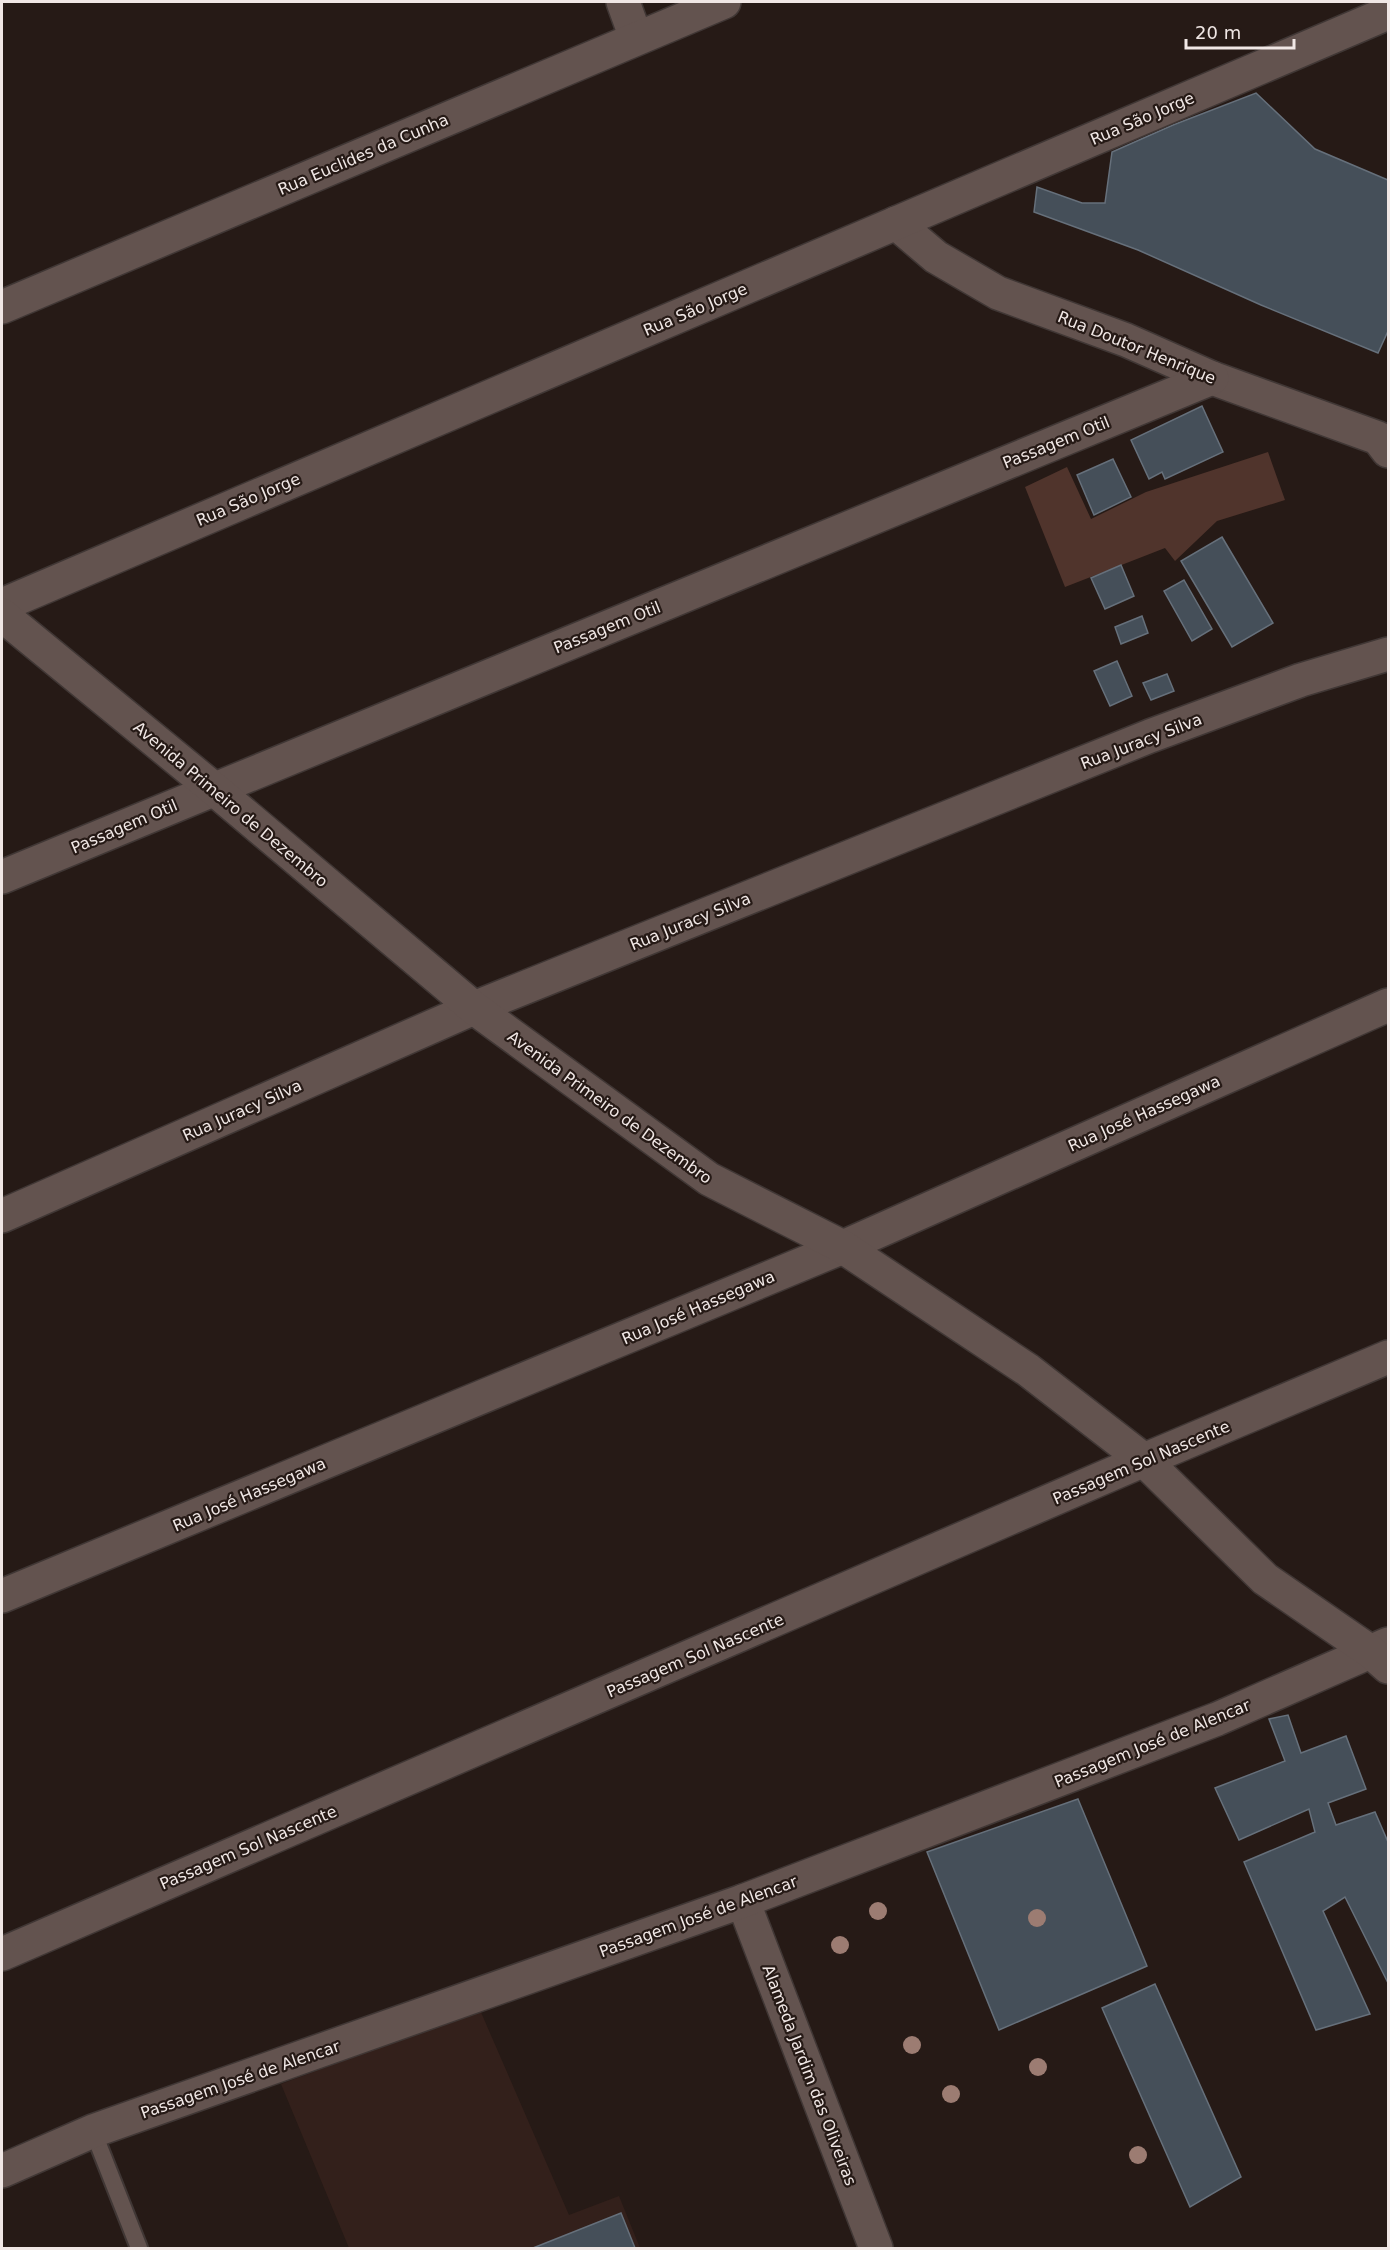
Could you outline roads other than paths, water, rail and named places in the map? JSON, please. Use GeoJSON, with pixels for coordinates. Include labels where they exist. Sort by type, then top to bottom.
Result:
{"type":"FeatureCollection","features":[{"type":"Feature","properties":{"kind":"street"},"geometry":{"type":"LineString","coordinates":[[622,2],[636,38]]}},
{"type":"Feature","properties":{"kind":"street","name":"Rua Euclides da Cunha"},"geometry":{"type":"LineString","coordinates":[[2,307],[724,2]]}},
{"type":"Feature","properties":{"kind":"street","name":"Rua São Jorge"},"geometry":{"type":"LineString","coordinates":[[2,605],[1389,13]]}},
{"type":"Feature","properties":{"kind":"street","name":"Rua Doutor Henrique"},"geometry":{"type":"LineString","coordinates":[[896,223],[936,256],[998,293],[1126,340],[1212,378],[1378,438],[1389,451]]}},
{"type":"Feature","properties":{"kind":"street","name":"Passagem Otil"},"geometry":{"type":"LineString","coordinates":[[2,877],[1212,378]]}},
{"type":"Feature","properties":{"kind":"street","name":"Avenida Primeiro de Dezembro"},"geometry":{"type":"LineString","coordinates":[[2,615],[214,789],[474,1008],[709,1179],[843,1247],[1028,1370],[1144,1460],[1265,1579],[1383,1654]]}},
{"type":"Feature","properties":{"kind":"street","name":"Rua Juracy Silva"},"geometry":{"type":"LineString","coordinates":[[2,1216],[474,1008],[1150,736],[1301,680],[1389,654]]}},
{"type":"Feature","properties":{"kind":"street","name":"Rua José Hassegawa"},"geometry":{"type":"LineString","coordinates":[[2,1596],[843,1247],[1389,1005]]}},
{"type":"Feature","properties":{"kind":"street","name":"Passagem Sol Nascente"},"geometry":{"type":"LineString","coordinates":[[2,1954],[1144,1460],[1389,1358]]}},
{"type":"Feature","properties":{"kind":"street","name":"Passagem José de Alencar"},"geometry":{"type":"LineString","coordinates":[[2,2171],[93,2131],[743,1901],[1383,1654]]}},
{"type":"Feature","properties":{"kind":"street","name":"Alameda Jardim das Oliveiras"},"geometry":{"type":"LineString","coordinates":[[743,1901],[876,2248]]}},
{"type":"Feature","properties":{"kind":"lane"},"geometry":{"type":"LineString","coordinates":[[93,2131],[139,2248]]}}]}
